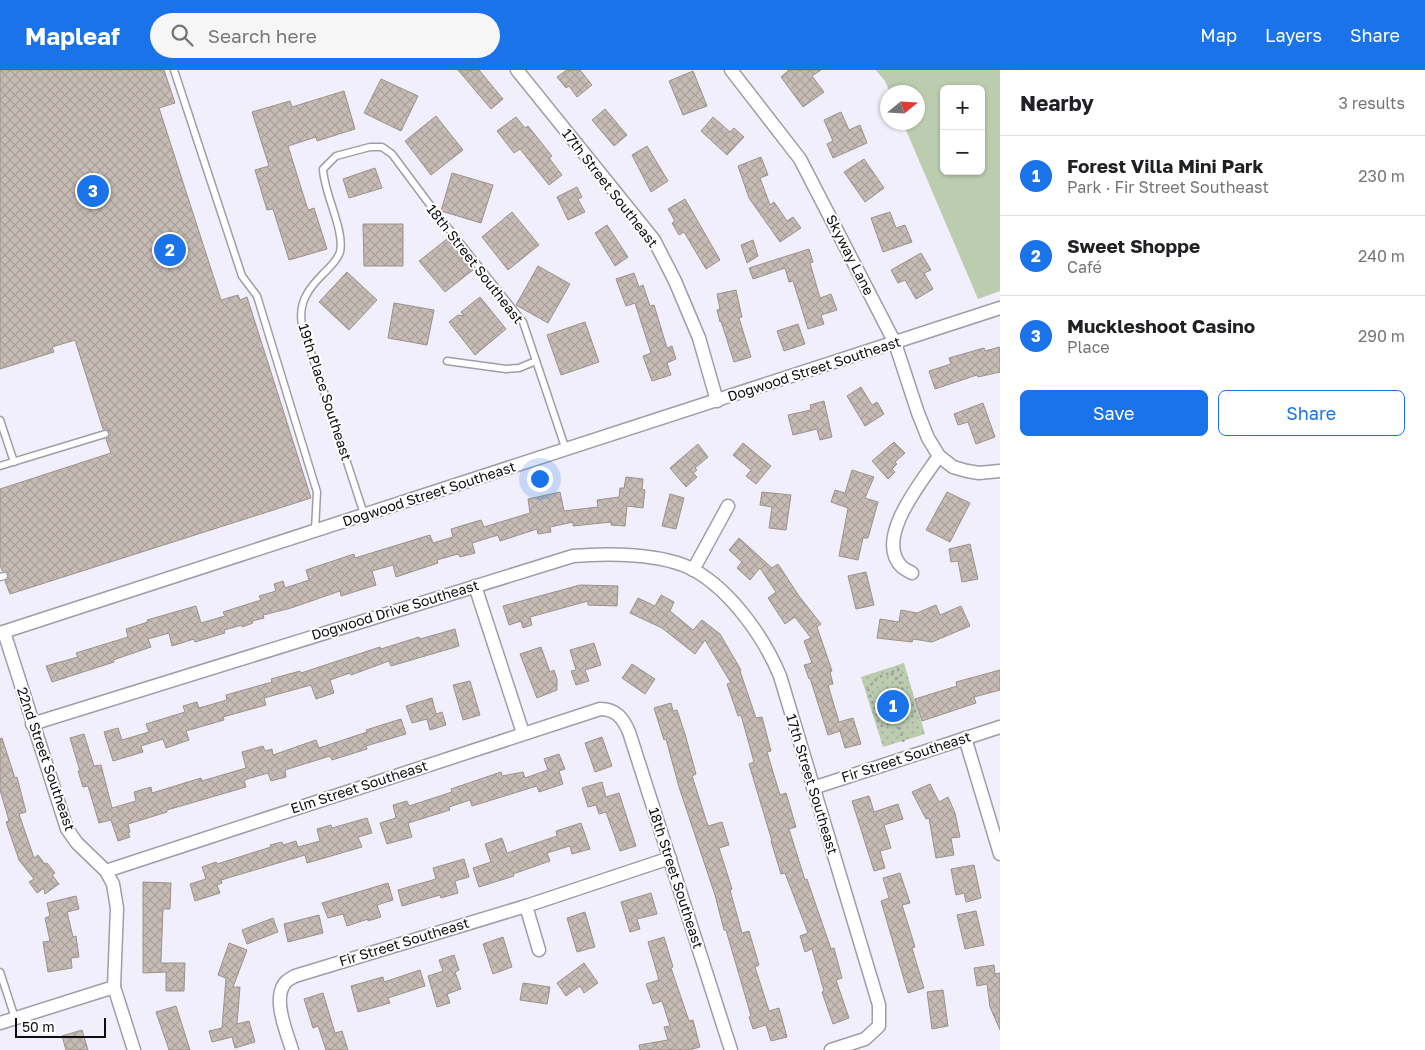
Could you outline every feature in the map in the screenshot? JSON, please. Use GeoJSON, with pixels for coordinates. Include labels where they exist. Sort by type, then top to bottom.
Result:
{"type":"FeatureCollection","features":[{"type":"Feature","properties":{"kind":"street","name":"17th Street Southeast"},"geometry":{"type":"LineString","coordinates":[[517,70],[654,240],[675,281],[699,338],[717,401]]}},
{"type":"Feature","properties":{"kind":"street","name":"Skyway Lane"},"geometry":{"type":"LineString","coordinates":[[731,70],[800,159],[895,343],[918,413],[928,438],[939,456]]}},
{"type":"Feature","properties":{"kind":"street","name":"Dogwood Street Southeast"},"geometry":{"type":"LineString","coordinates":[[2,632],[1000,308]]}},
{"type":"Feature","properties":{"kind":"street"},"geometry":{"type":"LineString","coordinates":[[912,573],[901,566],[896,555],[893,542],[896,524],[904,508],[939,456],[953,466],[967,472],[1000,471]]}},
{"type":"Feature","properties":{"kind":"street"},"geometry":{"type":"LineString","coordinates":[[693,570],[728,506]]}},
{"type":"Feature","properties":{"kind":"street","name":"Dogwood Drive Southeast"},"geometry":{"type":"LineString","coordinates":[[32,724],[573,556],[596,554],[651,557],[693,570]]}},
{"type":"Feature","properties":{"kind":"street","name":"17th Street Southeast"},"geometry":{"type":"LineString","coordinates":[[693,570],[733,603],[770,653],[780,676],[879,1005],[879,1026],[865,1039],[831,1050]]}},
{"type":"Feature","properties":{"kind":"street"},"geometry":{"type":"LineString","coordinates":[[474,586],[523,733]]}},
{"type":"Feature","properties":{"kind":"street","name":"22nd Street Southeast"},"geometry":{"type":"LineString","coordinates":[[2,632],[67,829],[77,844],[106,871],[113,884],[116,899],[114,987],[134,1050]]}},
{"type":"Feature","properties":{"kind":"street","name":"Elm Street Southeast"},"geometry":{"type":"LineString","coordinates":[[106,871],[523,733],[600,709],[613,711]]}},
{"type":"Feature","properties":{"kind":"street","name":"18th Street Southeast"},"geometry":{"type":"LineString","coordinates":[[613,711],[625,722],[629,732],[732,1050]]}},
{"type":"Feature","properties":{"kind":"street","name":"Fir Street Southeast"},"geometry":{"type":"LineString","coordinates":[[813,788],[1000,727]]}},
{"type":"Feature","properties":{"kind":"street"},"geometry":{"type":"LineString","coordinates":[[965,738],[1000,854]]}},
{"type":"Feature","properties":{"kind":"street","name":"Fir Street Southeast"},"geometry":{"type":"LineString","coordinates":[[292,1050],[280,1008],[280,996],[284,984],[295,976],[526,906],[670,858]]}},
{"type":"Feature","properties":{"kind":"street"},"geometry":{"type":"LineString","coordinates":[[526,906],[539,950]]}},
{"type":"Feature","properties":{"kind":"street"},"geometry":{"type":"LineString","coordinates":[[0,1023],[114,987]]}},
{"type":"Feature","properties":{"kind":"lane"},"geometry":{"type":"LineString","coordinates":[[174,70],[242,276],[256,296],[317,492],[315,530]]}},
{"type":"Feature","properties":{"kind":"lane","name":"19th Place Southeast"},"geometry":{"type":"LineString","coordinates":[[364,514],[302,325],[300,312],[306,296],[315,281],[333,264],[340,252],[340,236],[324,181],[323,169],[336,156],[370,147],[382,147]]}},
{"type":"Feature","properties":{"kind":"lane","name":"18th Street Southeast"},"geometry":{"type":"LineString","coordinates":[[382,147],[392,154],[523,322],[566,450]]}},
{"type":"Feature","properties":{"kind":"lane"},"geometry":{"type":"LineString","coordinates":[[447,361],[506,369],[519,368],[536,361]]}},
{"type":"Feature","properties":{"kind":"lane"},"geometry":{"type":"LineString","coordinates":[[0,420],[14,462]]}},
{"type":"Feature","properties":{"kind":"lane"},"geometry":{"type":"LineString","coordinates":[[0,466],[105,434]]}},
{"type":"Feature","properties":{"kind":"lane"},"geometry":{"type":"LineString","coordinates":[[0,972],[15,1018]]}},
{"type":"Feature","properties":{"kind":"path"},"geometry":{"type":"LineString","coordinates":[[895,669],[901,673],[899,678],[902,690],[913,704],[915,715],[885,726],[880,725],[868,690],[877,678],[892,673],[895,669]]}},
{"type":"Feature","properties":{"kind":"path"},"geometry":{"type":"LineString","coordinates":[[892,673],[894,678],[899,678]]}},
{"type":"Feature","properties":{"kind":"path"},"geometry":{"type":"LineString","coordinates":[[897,721],[904,743]]}},
{"type":"Feature","properties":{"kind":"green space"},"geometry":{"type":"Polygon","coordinates":[[[876,70],[1000,70],[1000,291],[978,299],[906,130],[925,130],[925,85],[887,85],[876,70]]]}},
{"type":"Feature","properties":{"kind":"green space"},"geometry":{"type":"Polygon","coordinates":[[[904,663],[925,734],[883,747],[861,677],[904,663]]]}},
{"type":"Feature","properties":{"kind":"building"},"geometry":{"type":"Polygon","coordinates":[[[0,70],[164,70],[175,103],[159,108],[221,300],[238,295],[240,300],[247,297],[311,498],[10,594],[5,581],[9,578],[9,574],[6,571],[2,571],[0,564],[0,489],[111,453],[106,439],[110,436],[110,432],[107,429],[103,429],[75,340],[52,347],[54,352],[0,369],[0,70]]]}},
{"type":"Feature","properties":{"kind":"building"},"geometry":{"type":"Polygon","coordinates":[[[458,70],[479,70],[503,99],[491,109],[458,70]]]}},
{"type":"Feature","properties":{"kind":"building"},"geometry":{"type":"Polygon","coordinates":[[[567,70],[580,70],[592,85],[577,97],[569,86],[566,88],[557,77],[567,70]]]}},
{"type":"Feature","properties":{"kind":"building"},"geometry":{"type":"Polygon","coordinates":[[[789,70],[821,70],[812,76],[824,92],[803,107],[781,77],[789,70]]]}},
{"type":"Feature","properties":{"kind":"building"},"geometry":{"type":"Polygon","coordinates":[[[693,71],[707,106],[683,115],[669,81],[693,71]]]}},
{"type":"Feature","properties":{"kind":"building"},"geometry":{"type":"Polygon","coordinates":[[[381,79],[418,96],[401,131],[364,113],[381,79]]]}},
{"type":"Feature","properties":{"kind":"building"},"geometry":{"type":"Polygon","coordinates":[[[344,91],[355,129],[317,141],[316,137],[288,146],[308,210],[314,208],[327,249],[289,260],[273,209],[267,210],[255,170],[269,166],[252,112],[290,101],[292,107],[344,91]]]}},
{"type":"Feature","properties":{"kind":"building"},"geometry":{"type":"Polygon","coordinates":[[[605,109],[627,135],[614,146],[592,120],[605,109]]]}},
{"type":"Feature","properties":{"kind":"building"},"geometry":{"type":"Polygon","coordinates":[[[841,112],[849,130],[860,125],[867,143],[833,158],[827,144],[833,141],[824,120],[841,112]]]}},
{"type":"Feature","properties":{"kind":"building"},"geometry":{"type":"Polygon","coordinates":[[[436,116],[463,150],[431,175],[405,141],[436,116]]]}},
{"type":"Feature","properties":{"kind":"building"},"geometry":{"type":"Polygon","coordinates":[[[516,117],[525,128],[528,126],[552,156],[549,158],[562,175],[549,185],[520,149],[514,153],[497,131],[516,117]]]}},
{"type":"Feature","properties":{"kind":"building"},"geometry":{"type":"Polygon","coordinates":[[[713,117],[730,132],[734,128],[744,137],[727,155],[701,131],[713,117]]]}},
{"type":"Feature","properties":{"kind":"building"},"geometry":{"type":"Polygon","coordinates":[[[647,146],[668,181],[651,192],[632,155],[647,146]]]}},
{"type":"Feature","properties":{"kind":"building"},"geometry":{"type":"Polygon","coordinates":[[[761,157],[768,175],[760,178],[770,205],[774,202],[787,221],[793,217],[801,228],[780,242],[749,198],[738,166],[761,157]]]}},
{"type":"Feature","properties":{"kind":"building"},"geometry":{"type":"Polygon","coordinates":[[[864,159],[884,188],[865,202],[844,172],[864,159]]]}},
{"type":"Feature","properties":{"kind":"building"},"geometry":{"type":"Polygon","coordinates":[[[375,168],[382,188],[349,198],[343,179],[375,168]]]}},
{"type":"Feature","properties":{"kind":"building"},"geometry":{"type":"Polygon","coordinates":[[[452,173],[493,185],[481,223],[441,211],[452,173]]]}},
{"type":"Feature","properties":{"kind":"building"},"geometry":{"type":"Polygon","coordinates":[[[577,187],[582,197],[578,199],[585,212],[568,220],[557,197],[577,187]]]}},
{"type":"Feature","properties":{"kind":"building"},"geometry":{"type":"Polygon","coordinates":[[[685,199],[720,260],[706,269],[684,232],[679,235],[672,223],[675,221],[668,209],[685,199]]]}},
{"type":"Feature","properties":{"kind":"building"},"geometry":{"type":"Polygon","coordinates":[[[512,212],[539,245],[508,270],[482,237],[512,212]]]}},
{"type":"Feature","properties":{"kind":"building"},"geometry":{"type":"Polygon","coordinates":[[[890,212],[896,228],[905,225],[912,242],[883,252],[871,218],[890,212]]]}},
{"type":"Feature","properties":{"kind":"building"},"geometry":{"type":"Polygon","coordinates":[[[363,224],[403,224],[403,266],[364,266],[363,224]]]}},
{"type":"Feature","properties":{"kind":"building"},"geometry":{"type":"Polygon","coordinates":[[[607,225],[628,257],[615,266],[595,233],[607,225]]]}},
{"type":"Feature","properties":{"kind":"building"},"geometry":{"type":"Polygon","coordinates":[[[447,239],[473,270],[445,292],[419,261],[447,239]]]}},
{"type":"Feature","properties":{"kind":"building"},"geometry":{"type":"Polygon","coordinates":[[[753,240],[758,256],[747,263],[741,245],[753,240]]]}},
{"type":"Feature","properties":{"kind":"building"},"geometry":{"type":"Polygon","coordinates":[[[809,249],[813,262],[810,263],[820,298],[831,294],[837,310],[821,315],[824,324],[808,329],[793,281],[789,282],[785,268],[753,279],[749,268],[809,249]]]}},
{"type":"Feature","properties":{"kind":"building"},"geometry":{"type":"Polygon","coordinates":[[[921,253],[931,270],[924,273],[933,289],[916,299],[905,280],[898,283],[891,270],[921,253]]]}},
{"type":"Feature","properties":{"kind":"building"},"geometry":{"type":"Polygon","coordinates":[[[538,266],[570,284],[548,323],[516,305],[538,266]]]}},
{"type":"Feature","properties":{"kind":"building"},"geometry":{"type":"Polygon","coordinates":[[[347,272],[377,300],[349,330],[319,302],[347,272]]]}},
{"type":"Feature","properties":{"kind":"building"},"geometry":{"type":"Polygon","coordinates":[[[634,273],[639,287],[643,285],[650,306],[654,305],[667,348],[672,346],[676,359],[667,363],[671,375],[652,381],[643,356],[651,353],[635,303],[626,306],[616,279],[634,273]]]}},
{"type":"Feature","properties":{"kind":"building"},"geometry":{"type":"Polygon","coordinates":[[[736,290],[742,317],[739,318],[751,357],[734,362],[717,310],[720,309],[717,294],[736,290]]]}},
{"type":"Feature","properties":{"kind":"building"},"geometry":{"type":"Polygon","coordinates":[[[480,297],[506,329],[475,355],[449,322],[458,315],[464,316],[461,312],[480,297]]]}},
{"type":"Feature","properties":{"kind":"building"},"geometry":{"type":"Polygon","coordinates":[[[394,303],[434,310],[427,345],[388,338],[394,303]]]}},
{"type":"Feature","properties":{"kind":"building"},"geometry":{"type":"Polygon","coordinates":[[[585,322],[599,362],[561,375],[547,335],[585,322]]]}},
{"type":"Feature","properties":{"kind":"building"},"geometry":{"type":"Polygon","coordinates":[[[798,324],[805,344],[784,351],[777,331],[798,324]]]}},
{"type":"Feature","properties":{"kind":"building"},"geometry":{"type":"Polygon","coordinates":[[[1000,347],[1000,372],[978,377],[977,375],[935,389],[929,371],[951,364],[949,358],[984,348],[985,351],[1000,347]]]}},
{"type":"Feature","properties":{"kind":"building"},"geometry":{"type":"Polygon","coordinates":[[[861,387],[872,405],[877,402],[884,414],[865,426],[847,396],[861,387]]]}},
{"type":"Feature","properties":{"kind":"building"},"geometry":{"type":"Polygon","coordinates":[[[824,401],[832,437],[820,440],[817,429],[793,435],[788,415],[811,410],[810,405],[824,401]]]}},
{"type":"Feature","properties":{"kind":"building"},"geometry":{"type":"Polygon","coordinates":[[[983,403],[995,437],[976,444],[968,422],[958,425],[954,414],[983,403]]]}},
{"type":"Feature","properties":{"kind":"building"},"geometry":{"type":"Polygon","coordinates":[[[894,442],[905,453],[895,462],[897,464],[892,469],[895,472],[888,479],[872,461],[894,442]]]}},
{"type":"Feature","properties":{"kind":"building"},"geometry":{"type":"Polygon","coordinates":[[[743,443],[771,466],[756,484],[746,476],[751,470],[733,455],[743,443]]]}},
{"type":"Feature","properties":{"kind":"building"},"geometry":{"type":"Polygon","coordinates":[[[698,444],[708,457],[695,468],[697,470],[693,473],[697,477],[686,487],[670,468],[698,444]]]}},
{"type":"Feature","properties":{"kind":"building"},"geometry":{"type":"Polygon","coordinates":[[[852,470],[874,477],[865,498],[878,502],[868,538],[863,538],[858,560],[839,556],[848,508],[831,502],[835,490],[845,493],[852,470]]]}},
{"type":"Feature","properties":{"kind":"building"},"geometry":{"type":"Polygon","coordinates":[[[626,477],[643,479],[642,489],[645,490],[643,508],[627,506],[625,526],[611,525],[611,522],[573,526],[573,522],[550,527],[551,532],[538,534],[537,529],[500,541],[498,535],[472,543],[475,553],[460,557],[458,554],[437,560],[438,563],[396,577],[393,565],[372,571],[376,585],[341,596],[340,591],[291,608],[263,615],[264,618],[252,621],[253,623],[224,630],[225,633],[195,642],[194,639],[172,646],[169,633],[148,639],[151,647],[113,660],[114,662],[52,682],[46,666],[78,657],[76,653],[128,637],[126,629],[148,622],[147,620],[196,606],[201,623],[225,616],[223,612],[261,600],[259,596],[276,591],[274,584],[283,581],[285,588],[309,580],[306,570],[354,554],[355,558],[430,535],[433,543],[453,537],[451,529],[481,520],[484,527],[530,513],[528,499],[560,492],[564,511],[598,507],[597,500],[619,497],[620,488],[624,488],[626,477]]]}},
{"type":"Feature","properties":{"kind":"building"},"geometry":{"type":"Polygon","coordinates":[[[762,492],[791,495],[786,530],[769,528],[772,507],[760,505],[762,492]]]}},
{"type":"Feature","properties":{"kind":"building"},"geometry":{"type":"Polygon","coordinates":[[[947,492],[970,503],[950,542],[926,530],[947,492]]]}},
{"type":"Feature","properties":{"kind":"building"},"geometry":{"type":"Polygon","coordinates":[[[670,494],[684,498],[676,529],[662,526],[670,494]]]}},
{"type":"Feature","properties":{"kind":"building"},"geometry":{"type":"Polygon","coordinates":[[[739,538],[772,568],[778,564],[799,596],[821,624],[817,627],[832,671],[830,672],[833,684],[828,685],[839,722],[853,718],[861,744],[845,748],[840,731],[828,735],[804,665],[812,663],[804,641],[811,638],[795,617],[785,624],[768,598],[776,592],[760,568],[750,580],[737,568],[742,562],[729,550],[739,538]]]}},
{"type":"Feature","properties":{"kind":"building"},"geometry":{"type":"Polygon","coordinates":[[[970,544],[978,579],[962,582],[958,561],[951,562],[949,549],[970,544]]]}},
{"type":"Feature","properties":{"kind":"building"},"geometry":{"type":"Polygon","coordinates":[[[866,572],[874,605],[856,609],[848,576],[866,572]]]}},
{"type":"Feature","properties":{"kind":"building"},"geometry":{"type":"Polygon","coordinates":[[[580,585],[618,586],[617,606],[588,605],[588,601],[530,617],[532,625],[523,628],[521,621],[509,625],[503,606],[580,585]]]}},
{"type":"Feature","properties":{"kind":"building"},"geometry":{"type":"Polygon","coordinates":[[[661,595],[674,602],[670,611],[693,630],[702,620],[720,634],[741,670],[756,718],[762,717],[771,751],[767,752],[780,795],[786,793],[796,827],[789,829],[805,880],[807,879],[831,949],[834,948],[842,978],[836,980],[849,1018],[833,1024],[822,992],[824,991],[812,949],[805,952],[800,936],[808,933],[785,873],[781,874],[749,764],[754,762],[741,715],[738,716],[727,684],[731,683],[705,640],[695,654],[662,628],[630,613],[638,598],[655,606],[661,595]]]}},
{"type":"Feature","properties":{"kind":"building"},"geometry":{"type":"Polygon","coordinates":[[[936,605],[940,615],[961,606],[970,626],[932,642],[913,639],[912,642],[877,638],[880,619],[899,622],[901,610],[917,613],[936,605]]]}},
{"type":"Feature","properties":{"kind":"building"},"geometry":{"type":"Polygon","coordinates":[[[455,629],[459,646],[391,666],[389,661],[351,675],[350,673],[330,680],[334,693],[316,699],[311,685],[264,698],[266,705],[223,717],[224,720],[186,731],[189,740],[166,748],[163,739],[141,746],[143,752],[113,761],[104,732],[118,728],[122,740],[149,732],[146,724],[185,712],[183,706],[197,702],[199,708],[227,700],[226,695],[272,682],[271,679],[300,671],[301,673],[380,647],[381,649],[419,637],[420,639],[455,629]]]}},
{"type":"Feature","properties":{"kind":"building"},"geometry":{"type":"Polygon","coordinates":[[[594,643],[601,665],[585,670],[589,681],[576,685],[571,671],[576,670],[570,650],[594,643]]]}},
{"type":"Feature","properties":{"kind":"building"},"geometry":{"type":"Polygon","coordinates":[[[541,647],[550,672],[554,670],[557,679],[557,690],[537,698],[520,654],[541,647]]]}},
{"type":"Feature","properties":{"kind":"building"},"geometry":{"type":"Polygon","coordinates":[[[632,664],[655,679],[645,694],[622,678],[632,664]]]}},
{"type":"Feature","properties":{"kind":"building"},"geometry":{"type":"Polygon","coordinates":[[[1000,670],[1000,690],[974,697],[976,703],[922,721],[915,699],[957,686],[956,682],[1000,670]]]}},
{"type":"Feature","properties":{"kind":"building"},"geometry":{"type":"Polygon","coordinates":[[[470,681],[480,715],[463,720],[453,685],[470,681]]]}},
{"type":"Feature","properties":{"kind":"building"},"geometry":{"type":"Polygon","coordinates":[[[432,698],[436,714],[442,712],[446,725],[430,730],[427,719],[412,723],[406,706],[432,698]]]}},
{"type":"Feature","properties":{"kind":"building"},"geometry":{"type":"Polygon","coordinates":[[[671,703],[673,711],[677,710],[685,734],[696,774],[692,776],[708,826],[722,822],[729,845],[719,848],[732,889],[730,890],[742,933],[749,931],[759,965],[755,967],[769,1011],[779,1008],[787,1037],[771,1041],[766,1025],[753,1029],[726,930],[724,930],[715,895],[679,787],[666,739],[664,740],[654,708],[671,703]]]}},
{"type":"Feature","properties":{"kind":"building"},"geometry":{"type":"Polygon","coordinates":[[[401,719],[406,734],[366,746],[367,749],[332,760],[330,756],[285,770],[286,777],[271,781],[268,773],[244,780],[246,787],[167,810],[167,812],[128,824],[130,837],[118,841],[111,820],[99,823],[88,786],[83,787],[70,738],[84,734],[94,766],[101,765],[112,808],[136,801],[134,792],[151,787],[152,793],[201,778],[202,781],[246,768],[242,752],[263,746],[265,751],[272,749],[273,755],[316,740],[319,748],[401,719]]]}},
{"type":"Feature","properties":{"kind":"building"},"geometry":{"type":"Polygon","coordinates":[[[602,737],[612,766],[595,772],[585,743],[602,737]]]}},
{"type":"Feature","properties":{"kind":"building"},"geometry":{"type":"Polygon","coordinates":[[[2,738],[15,778],[17,777],[26,812],[19,814],[34,858],[38,855],[45,864],[47,863],[55,873],[52,875],[59,884],[45,894],[44,888],[37,893],[29,882],[34,879],[19,860],[6,822],[9,821],[0,790],[0,739],[2,738]]]}},
{"type":"Feature","properties":{"kind":"building"},"geometry":{"type":"Polygon","coordinates":[[[559,754],[565,769],[559,771],[563,784],[539,792],[537,786],[472,806],[470,800],[449,807],[450,810],[408,823],[412,837],[387,844],[380,823],[396,818],[393,805],[407,801],[409,806],[452,792],[451,789],[501,772],[502,776],[523,772],[525,778],[548,770],[544,759],[559,754]]]}},
{"type":"Feature","properties":{"kind":"building"},"geometry":{"type":"Polygon","coordinates":[[[602,782],[606,797],[619,793],[636,846],[620,851],[606,812],[599,814],[596,805],[588,807],[582,788],[602,782]]]}},
{"type":"Feature","properties":{"kind":"building"},"geometry":{"type":"Polygon","coordinates":[[[930,784],[939,802],[948,797],[955,813],[960,837],[951,838],[954,855],[936,858],[929,818],[926,819],[912,792],[930,784]]]}},
{"type":"Feature","properties":{"kind":"building"},"geometry":{"type":"Polygon","coordinates":[[[869,796],[874,812],[898,804],[903,819],[884,825],[891,848],[880,851],[885,868],[874,871],[852,801],[869,796]]]}},
{"type":"Feature","properties":{"kind":"building"},"geometry":{"type":"Polygon","coordinates":[[[367,818],[372,833],[358,837],[362,847],[307,863],[305,855],[221,880],[222,883],[217,885],[220,893],[195,901],[190,884],[206,879],[202,867],[216,862],[217,864],[282,842],[283,845],[296,841],[298,847],[320,841],[317,829],[331,825],[332,828],[367,818]]]}},
{"type":"Feature","properties":{"kind":"building"},"geometry":{"type":"Polygon","coordinates":[[[581,823],[590,849],[572,854],[570,846],[547,853],[550,861],[513,874],[514,876],[479,887],[473,868],[491,862],[485,844],[502,838],[507,853],[557,836],[556,831],[581,823]]]}},
{"type":"Feature","properties":{"kind":"building"},"geometry":{"type":"Polygon","coordinates":[[[464,859],[469,877],[455,881],[458,893],[441,898],[440,895],[402,906],[398,890],[436,879],[433,868],[464,859]]]}},
{"type":"Feature","properties":{"kind":"building"},"geometry":{"type":"Polygon","coordinates":[[[974,865],[981,898],[966,902],[964,893],[956,895],[951,869],[974,865]]]}},
{"type":"Feature","properties":{"kind":"building"},"geometry":{"type":"Polygon","coordinates":[[[900,873],[910,903],[902,905],[915,947],[912,948],[924,988],[908,993],[881,901],[889,898],[883,878],[900,873]]]}},
{"type":"Feature","properties":{"kind":"building"},"geometry":{"type":"Polygon","coordinates":[[[143,882],[171,883],[170,909],[163,909],[161,963],[185,963],[184,991],[166,991],[166,972],[143,973],[143,882]]]}},
{"type":"Feature","properties":{"kind":"building"},"geometry":{"type":"Polygon","coordinates":[[[388,883],[393,900],[377,905],[381,917],[347,926],[343,914],[328,918],[322,903],[388,883]]]}},
{"type":"Feature","properties":{"kind":"building"},"geometry":{"type":"Polygon","coordinates":[[[651,893],[657,914],[637,919],[640,929],[630,932],[621,902],[651,893]]]}},
{"type":"Feature","properties":{"kind":"building"},"geometry":{"type":"Polygon","coordinates":[[[76,896],[79,909],[67,912],[73,937],[76,936],[79,957],[71,958],[72,968],[48,972],[43,942],[50,941],[45,918],[50,916],[47,903],[76,896]]]}},
{"type":"Feature","properties":{"kind":"building"},"geometry":{"type":"Polygon","coordinates":[[[976,911],[984,945],[965,949],[957,915],[976,911]]]}},
{"type":"Feature","properties":{"kind":"building"},"geometry":{"type":"Polygon","coordinates":[[[585,912],[595,947],[577,952],[567,918],[585,912]]]}},
{"type":"Feature","properties":{"kind":"building"},"geometry":{"type":"Polygon","coordinates":[[[319,915],[323,933],[288,942],[284,924],[319,915]]]}},
{"type":"Feature","properties":{"kind":"building"},"geometry":{"type":"Polygon","coordinates":[[[273,918],[278,932],[247,944],[242,930],[273,918]]]}},
{"type":"Feature","properties":{"kind":"building"},"geometry":{"type":"Polygon","coordinates":[[[503,937],[512,967],[493,974],[483,944],[503,937]]]}},
{"type":"Feature","properties":{"kind":"building"},"geometry":{"type":"Polygon","coordinates":[[[664,937],[673,967],[671,968],[689,1021],[693,1020],[700,1047],[689,1050],[640,1050],[639,1045],[668,1040],[664,1027],[670,1026],[662,1001],[653,1004],[646,984],[659,980],[648,942],[664,937]]]}},
{"type":"Feature","properties":{"kind":"building"},"geometry":{"type":"Polygon","coordinates":[[[229,943],[247,950],[233,987],[240,987],[237,1024],[249,1021],[255,1042],[235,1048],[232,1037],[212,1042],[209,1031],[222,1028],[226,978],[218,975],[229,943]]]}},
{"type":"Feature","properties":{"kind":"building"},"geometry":{"type":"Polygon","coordinates":[[[454,955],[459,970],[455,972],[461,989],[447,994],[450,1003],[437,1007],[428,976],[443,971],[439,960],[454,955]]]}},
{"type":"Feature","properties":{"kind":"building"},"geometry":{"type":"Polygon","coordinates":[[[584,963],[598,983],[584,993],[580,986],[566,996],[557,983],[584,963]]]}},
{"type":"Feature","properties":{"kind":"building"},"geometry":{"type":"Polygon","coordinates":[[[994,965],[995,974],[1000,973],[1000,1030],[990,1007],[987,984],[977,986],[974,968],[994,965]]]}},
{"type":"Feature","properties":{"kind":"building"},"geometry":{"type":"Polygon","coordinates":[[[420,970],[425,986],[388,998],[390,1003],[358,1012],[351,986],[383,977],[384,982],[420,970]]]}},
{"type":"Feature","properties":{"kind":"building"},"geometry":{"type":"Polygon","coordinates":[[[523,983],[550,987],[547,1004],[520,1000],[523,983]]]}},
{"type":"Feature","properties":{"kind":"building"},"geometry":{"type":"Polygon","coordinates":[[[943,990],[948,1026],[932,1029],[927,992],[943,990]]]}},
{"type":"Feature","properties":{"kind":"building"},"geometry":{"type":"Polygon","coordinates":[[[323,993],[335,1033],[342,1031],[348,1050],[326,1050],[318,1026],[313,1028],[304,999],[323,993]]]}},
{"type":"Feature","properties":{"kind":"building"},"geometry":{"type":"Polygon","coordinates":[[[176,1006],[190,1050],[169,1050],[156,1012],[176,1006]]]}},
{"type":"Feature","properties":{"kind":"building"},"geometry":{"type":"Polygon","coordinates":[[[82,1030],[88,1050],[66,1050],[62,1036],[82,1030]]]}},
{"type":"Feature","properties":{"kind":"place","name":"Muckleshoot Casino"},"geometry":{"type":"Point","coordinates":[93,191]}},
{"type":"Feature","properties":{"kind":"place","name":"Sweet Shoppe"},"geometry":{"type":"Point","coordinates":[170,250]}},
{"type":"Feature","properties":{"kind":"place","name":"Forest Villa Mini Park"},"geometry":{"type":"Point","coordinates":[893,706]}}]}
